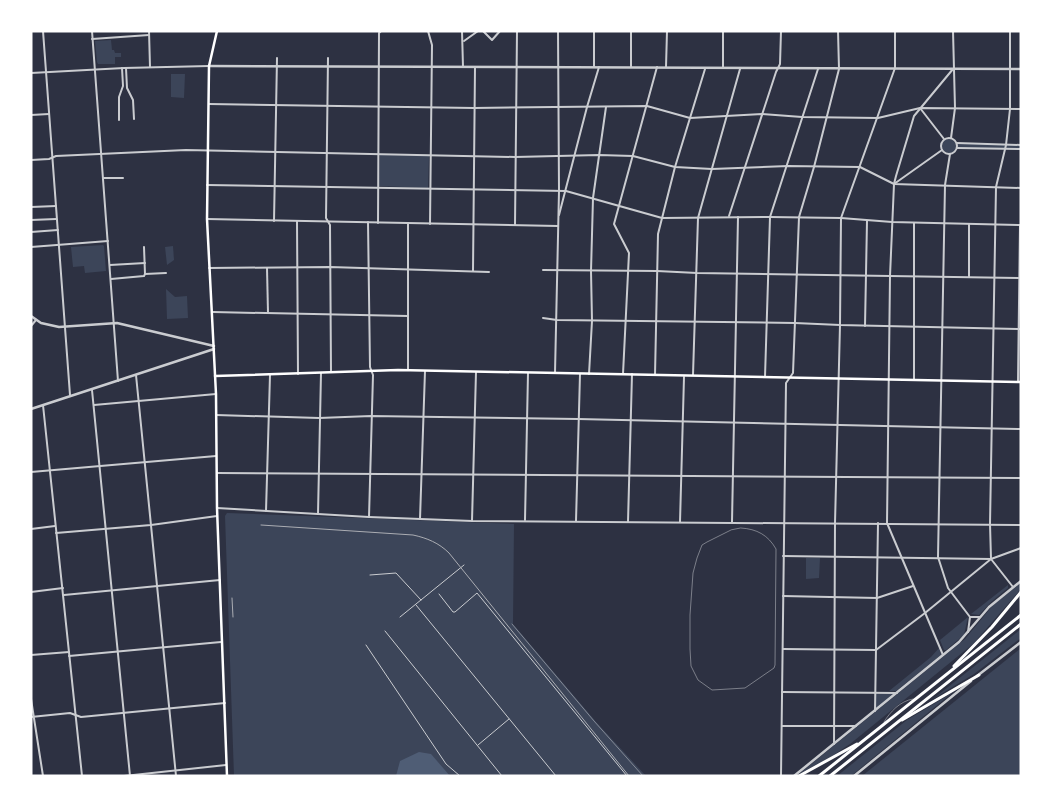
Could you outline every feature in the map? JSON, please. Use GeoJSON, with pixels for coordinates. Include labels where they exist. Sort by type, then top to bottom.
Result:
{"type":"FeatureCollection","features":[{"type":"Feature","properties":{"kind":"highway"},"geometry":{"type":"LineString","coordinates":[[942,677],[992,627],[1021,592]]}},
{"type":"Feature","properties":{"kind":"highway"},"geometry":{"type":"LineString","coordinates":[[820,776],[1021,615]]}},
{"type":"Feature","properties":{"kind":"highway"},"geometry":{"type":"LineString","coordinates":[[830,776],[1021,624]]}},
{"type":"Feature","properties":{"kind":"highway"},"geometry":{"type":"LineString","coordinates":[[897,722],[979,674]]}},
{"type":"Feature","properties":{"kind":"highway"},"geometry":{"type":"LineString","coordinates":[[799,776],[868,737]]}},
{"type":"Feature","properties":{"kind":"main road"},"geometry":{"type":"LineString","coordinates":[[216,31],[209,66],[206,219],[216,394],[217,508],[227,776]]}},
{"type":"Feature","properties":{"kind":"main road"},"geometry":{"type":"LineString","coordinates":[[215,376],[408,370],[1019,382]]}},
{"type":"Feature","properties":{"kind":"street"},"geometry":{"type":"LineString","coordinates":[[43,31],[70,396]]}},
{"type":"Feature","properties":{"kind":"street"},"geometry":{"type":"LineString","coordinates":[[92,31],[118,381]]}},
{"type":"Feature","properties":{"kind":"street"},"geometry":{"type":"LineString","coordinates":[[123,31],[123,37]]}},
{"type":"Feature","properties":{"kind":"street"},"geometry":{"type":"LineString","coordinates":[[378,223],[379,33],[381,31]]}},
{"type":"Feature","properties":{"kind":"street"},"geometry":{"type":"LineString","coordinates":[[428,31],[432,45],[430,224]]}},
{"type":"Feature","properties":{"kind":"street"},"geometry":{"type":"LineString","coordinates":[[462,31],[463,67]]}},
{"type":"Feature","properties":{"kind":"street"},"geometry":{"type":"LineString","coordinates":[[463,42],[478,31]]}},
{"type":"Feature","properties":{"kind":"street"},"geometry":{"type":"LineString","coordinates":[[483,31],[492,40],[500,31]]}},
{"type":"Feature","properties":{"kind":"street"},"geometry":{"type":"LineString","coordinates":[[515,225],[517,31]]}},
{"type":"Feature","properties":{"kind":"street"},"geometry":{"type":"LineString","coordinates":[[555,373],[559,156],[558,31]]}},
{"type":"Feature","properties":{"kind":"street"},"geometry":{"type":"LineString","coordinates":[[594,31],[594,67]]}},
{"type":"Feature","properties":{"kind":"street"},"geometry":{"type":"LineString","coordinates":[[631,31],[631,67]]}},
{"type":"Feature","properties":{"kind":"street"},"geometry":{"type":"LineString","coordinates":[[666,31],[666,68]]}},
{"type":"Feature","properties":{"kind":"street"},"geometry":{"type":"LineString","coordinates":[[723,31],[723,68]]}},
{"type":"Feature","properties":{"kind":"street"},"geometry":{"type":"LineString","coordinates":[[729,217],[780,64],[781,31]]}},
{"type":"Feature","properties":{"kind":"street"},"geometry":{"type":"LineString","coordinates":[[781,776],[786,383],[793,373],[798,217],[814,167],[839,69],[838,31]]}},
{"type":"Feature","properties":{"kind":"street"},"geometry":{"type":"LineString","coordinates":[[834,744],[834,557],[841,218],[895,68],[895,31]]}},
{"type":"Feature","properties":{"kind":"street"},"geometry":{"type":"LineString","coordinates":[[951,138],[955,108],[953,31]]}},
{"type":"Feature","properties":{"kind":"street"},"geometry":{"type":"LineString","coordinates":[[1010,31],[1010,109],[1006,145],[996,187],[990,524],[991,559],[1013,587]]}},
{"type":"Feature","properties":{"kind":"street"},"geometry":{"type":"LineString","coordinates":[[92,39],[149,33],[150,67]]}},
{"type":"Feature","properties":{"kind":"street"},"geometry":{"type":"LineString","coordinates":[[274,221],[277,58]]}},
{"type":"Feature","properties":{"kind":"street"},"geometry":{"type":"LineString","coordinates":[[328,58],[326,218],[330,225],[331,372]]}},
{"type":"Feature","properties":{"kind":"street"},"geometry":{"type":"LineString","coordinates":[[31,73],[209,66],[1021,69]]}},
{"type":"Feature","properties":{"kind":"street"},"geometry":{"type":"LineString","coordinates":[[473,271],[475,67]]}},
{"type":"Feature","properties":{"kind":"street"},"geometry":{"type":"LineString","coordinates":[[558,217],[599,67]]}},
{"type":"Feature","properties":{"kind":"street"},"geometry":{"type":"LineString","coordinates":[[623,374],[629,253],[614,224],[657,67]]}},
{"type":"Feature","properties":{"kind":"street"},"geometry":{"type":"LineString","coordinates":[[119,120],[119,96],[123,86],[122,68]]}},
{"type":"Feature","properties":{"kind":"street"},"geometry":{"type":"LineString","coordinates":[[126,68],[127,88],[133,100],[134,119]]}},
{"type":"Feature","properties":{"kind":"street"},"geometry":{"type":"LineString","coordinates":[[655,375],[658,234],[675,167],[705,68]]}},
{"type":"Feature","properties":{"kind":"street"},"geometry":{"type":"LineString","coordinates":[[693,375],[698,218],[740,68]]}},
{"type":"Feature","properties":{"kind":"street"},"geometry":{"type":"LineString","coordinates":[[765,377],[770,217],[819,68]]}},
{"type":"Feature","properties":{"kind":"street"},"geometry":{"type":"LineString","coordinates":[[943,655],[887,523],[890,276],[894,184],[914,116],[953,69]]}},
{"type":"Feature","properties":{"kind":"street"},"geometry":{"type":"LineString","coordinates":[[208,104],[432,108],[647,106],[690,118],[762,114],[826,118],[878,118],[920,108],[1021,109]]}},
{"type":"Feature","properties":{"kind":"street"},"geometry":{"type":"LineString","coordinates":[[588,374],[592,320],[593,198],[606,106]]}},
{"type":"Feature","properties":{"kind":"street"},"geometry":{"type":"LineString","coordinates":[[920,108],[944,139]]}},
{"type":"Feature","properties":{"kind":"street"},"geometry":{"type":"LineString","coordinates":[[31,115],[49,114]]}},
{"type":"Feature","properties":{"kind":"street"},"geometry":{"type":"LineString","coordinates":[[944,139],[951,138]]}},
{"type":"Feature","properties":{"kind":"street"},"geometry":{"type":"LineString","coordinates":[[951,138],[956,143],[957,148]]}},
{"type":"Feature","properties":{"kind":"street"},"geometry":{"type":"LineString","coordinates":[[944,139],[941,143],[942,150],[950,154]]}},
{"type":"Feature","properties":{"kind":"street"},"geometry":{"type":"LineString","coordinates":[[956,143],[1021,145]]}},
{"type":"Feature","properties":{"kind":"street"},"geometry":{"type":"LineString","coordinates":[[968,633],[970,617],[950,592],[938,557],[945,185],[950,154],[957,148],[1021,149]]}},
{"type":"Feature","properties":{"kind":"street"},"geometry":{"type":"LineString","coordinates":[[31,160],[100,153],[207,150],[515,157],[599,155],[633,156],[675,167],[860,167],[894,184],[1021,188]]}},
{"type":"Feature","properties":{"kind":"street"},"geometry":{"type":"LineString","coordinates":[[894,184],[942,150]]}},
{"type":"Feature","properties":{"kind":"street"},"geometry":{"type":"LineString","coordinates":[[103,178],[123,178]]}},
{"type":"Feature","properties":{"kind":"street"},"geometry":{"type":"LineString","coordinates":[[207,185],[566,191],[662,218],[798,217],[914,223],[1020,225],[1019,382]]}},
{"type":"Feature","properties":{"kind":"street"},"geometry":{"type":"LineString","coordinates":[[31,207],[56,206]]}},
{"type":"Feature","properties":{"kind":"street"},"geometry":{"type":"LineString","coordinates":[[732,522],[738,217]]}},
{"type":"Feature","properties":{"kind":"street"},"geometry":{"type":"LineString","coordinates":[[31,220],[57,219]]}},
{"type":"Feature","properties":{"kind":"street"},"geometry":{"type":"LineString","coordinates":[[206,219],[558,226]]}},
{"type":"Feature","properties":{"kind":"street"},"geometry":{"type":"LineString","coordinates":[[297,221],[298,374]]}},
{"type":"Feature","properties":{"kind":"street"},"geometry":{"type":"LineString","coordinates":[[865,326],[868,221]]}},
{"type":"Feature","properties":{"kind":"street"},"geometry":{"type":"LineString","coordinates":[[368,222],[369,316],[372,372],[369,517]]}},
{"type":"Feature","properties":{"kind":"street"},"geometry":{"type":"LineString","coordinates":[[408,223],[408,370]]}},
{"type":"Feature","properties":{"kind":"street"},"geometry":{"type":"LineString","coordinates":[[914,223],[914,380]]}},
{"type":"Feature","properties":{"kind":"street"},"geometry":{"type":"LineString","coordinates":[[969,224],[969,277]]}},
{"type":"Feature","properties":{"kind":"street"},"geometry":{"type":"LineString","coordinates":[[31,232],[58,230]]}},
{"type":"Feature","properties":{"kind":"street"},"geometry":{"type":"LineString","coordinates":[[31,246],[108,241]]}},
{"type":"Feature","properties":{"kind":"street"},"geometry":{"type":"LineString","coordinates":[[144,247],[145,274]]}},
{"type":"Feature","properties":{"kind":"street"},"geometry":{"type":"LineString","coordinates":[[110,265],[145,263]]}},
{"type":"Feature","properties":{"kind":"street"},"geometry":{"type":"LineString","coordinates":[[209,268],[330,267],[489,272]]}},
{"type":"Feature","properties":{"kind":"street"},"geometry":{"type":"LineString","coordinates":[[267,268],[268,313]]}},
{"type":"Feature","properties":{"kind":"street"},"geometry":{"type":"LineString","coordinates":[[543,270],[1020,278]]}},
{"type":"Feature","properties":{"kind":"street"},"geometry":{"type":"LineString","coordinates":[[111,279],[166,273]]}},
{"type":"Feature","properties":{"kind":"street"},"geometry":{"type":"LineString","coordinates":[[212,312],[408,316]]}},
{"type":"Feature","properties":{"kind":"street"},"geometry":{"type":"LineString","coordinates":[[31,316],[48,326],[64,327],[114,322],[214,347]]}},
{"type":"Feature","properties":{"kind":"street"},"geometry":{"type":"LineString","coordinates":[[543,318],[557,320],[656,320],[1020,329]]}},
{"type":"Feature","properties":{"kind":"street"},"geometry":{"type":"LineString","coordinates":[[31,326],[36,320]]}},
{"type":"Feature","properties":{"kind":"street"},"geometry":{"type":"LineString","coordinates":[[31,409],[214,347]]}},
{"type":"Feature","properties":{"kind":"street"},"geometry":{"type":"LineString","coordinates":[[420,519],[425,371]]}},
{"type":"Feature","properties":{"kind":"street"},"geometry":{"type":"LineString","coordinates":[[472,521],[476,372]]}},
{"type":"Feature","properties":{"kind":"street"},"geometry":{"type":"LineString","coordinates":[[318,514],[321,373]]}},
{"type":"Feature","properties":{"kind":"street"},"geometry":{"type":"LineString","coordinates":[[525,521],[528,373]]}},
{"type":"Feature","properties":{"kind":"street"},"geometry":{"type":"LineString","coordinates":[[576,521],[580,373]]}},
{"type":"Feature","properties":{"kind":"street"},"geometry":{"type":"LineString","coordinates":[[628,522],[632,374]]}},
{"type":"Feature","properties":{"kind":"street"},"geometry":{"type":"LineString","coordinates":[[136,375],[176,776]]}},
{"type":"Feature","properties":{"kind":"street"},"geometry":{"type":"LineString","coordinates":[[266,512],[270,375]]}},
{"type":"Feature","properties":{"kind":"street"},"geometry":{"type":"LineString","coordinates":[[680,522],[684,375]]}},
{"type":"Feature","properties":{"kind":"street"},"geometry":{"type":"LineString","coordinates":[[92,389],[130,776]]}},
{"type":"Feature","properties":{"kind":"street"},"geometry":{"type":"LineString","coordinates":[[93,405],[216,394]]}},
{"type":"Feature","properties":{"kind":"street"},"geometry":{"type":"LineString","coordinates":[[43,405],[82,776]]}},
{"type":"Feature","properties":{"kind":"street"},"geometry":{"type":"LineString","coordinates":[[216,415],[319,418],[371,416],[475,417],[1021,429]]}},
{"type":"Feature","properties":{"kind":"street"},"geometry":{"type":"LineString","coordinates":[[31,472],[216,456]]}},
{"type":"Feature","properties":{"kind":"street"},"geometry":{"type":"LineString","coordinates":[[217,473],[1021,478]]}},
{"type":"Feature","properties":{"kind":"street"},"geometry":{"type":"LineString","coordinates":[[217,508],[266,512],[472,521],[1021,525]]}},
{"type":"Feature","properties":{"kind":"street"},"geometry":{"type":"LineString","coordinates":[[56,533],[151,525],[218,516]]}},
{"type":"Feature","properties":{"kind":"street"},"geometry":{"type":"LineString","coordinates":[[875,711],[878,523]]}},
{"type":"Feature","properties":{"kind":"street"},"geometry":{"type":"LineString","coordinates":[[31,529],[55,526]]}},
{"type":"Feature","properties":{"kind":"street"},"geometry":{"type":"LineString","coordinates":[[782,648],[876,650],[991,559],[1021,548]]}},
{"type":"Feature","properties":{"kind":"street"},"geometry":{"type":"LineString","coordinates":[[783,556],[991,559]]}},
{"type":"Feature","properties":{"kind":"street"},"geometry":{"type":"LineString","coordinates":[[400,617],[464,566]]}},
{"type":"Feature","properties":{"kind":"street"},"geometry":{"type":"LineString","coordinates":[[370,575],[396,572],[421,601]]}},
{"type":"Feature","properties":{"kind":"street"},"geometry":{"type":"LineString","coordinates":[[64,595],[220,580]]}},
{"type":"Feature","properties":{"kind":"street"},"geometry":{"type":"LineString","coordinates":[[794,776],[943,655],[968,633],[992,604],[1021,582]]}},
{"type":"Feature","properties":{"kind":"street"},"geometry":{"type":"LineString","coordinates":[[783,596],[877,598],[914,586]]}},
{"type":"Feature","properties":{"kind":"street"},"geometry":{"type":"LineString","coordinates":[[31,592],[63,588]]}},
{"type":"Feature","properties":{"kind":"street"},"geometry":{"type":"LineString","coordinates":[[438,594],[454,612],[478,593],[626,776]]}},
{"type":"Feature","properties":{"kind":"street"},"geometry":{"type":"LineString","coordinates":[[416,604],[556,776]]}},
{"type":"Feature","properties":{"kind":"street"},"geometry":{"type":"LineString","coordinates":[[970,617],[980,617]]}},
{"type":"Feature","properties":{"kind":"street"},"geometry":{"type":"LineString","coordinates":[[385,630],[502,776]]}},
{"type":"Feature","properties":{"kind":"street"},"geometry":{"type":"LineString","coordinates":[[69,656],[222,642]]}},
{"type":"Feature","properties":{"kind":"street"},"geometry":{"type":"LineString","coordinates":[[854,776],[1021,642]]}},
{"type":"Feature","properties":{"kind":"street"},"geometry":{"type":"LineString","coordinates":[[366,645],[446,764],[460,776]]}},
{"type":"Feature","properties":{"kind":"street"},"geometry":{"type":"LineString","coordinates":[[31,655],[69,652]]}},
{"type":"Feature","properties":{"kind":"street"},"geometry":{"type":"LineString","coordinates":[[782,692],[898,693]]}},
{"type":"Feature","properties":{"kind":"street"},"geometry":{"type":"LineString","coordinates":[[31,699],[32,717],[43,776]]}},
{"type":"Feature","properties":{"kind":"street"},"geometry":{"type":"LineString","coordinates":[[32,717],[70,713],[81,717],[124,714],[225,703]]}},
{"type":"Feature","properties":{"kind":"street"},"geometry":{"type":"LineString","coordinates":[[477,745],[509,719]]}},
{"type":"Feature","properties":{"kind":"street"},"geometry":{"type":"LineString","coordinates":[[782,726],[856,726]]}},
{"type":"Feature","properties":{"kind":"street"},"geometry":{"type":"LineString","coordinates":[[124,776],[227,765]]}},
{"type":"Feature","properties":{"kind":"lane"},"geometry":{"type":"LineString","coordinates":[[748,528],[760,532],[769,539],[776,549],[775,666],[745,688],[712,690],[698,680],[691,666],[690,628],[694,566],[702,545],[731,530],[748,528]]}},
{"type":"Feature","properties":{"kind":"lane"},"geometry":{"type":"LineString","coordinates":[[512,624],[594,722],[644,776]]}},
{"type":"Feature","properties":{"kind":"shaded area"},"geometry":{"type":"Polygon","coordinates":[[[111,40],[112,50],[115,53],[121,53],[121,57],[115,57],[115,64],[98,64],[95,41],[111,40]]]}},
{"type":"Feature","properties":{"kind":"shaded area"},"geometry":{"type":"Polygon","coordinates":[[[171,74],[185,74],[184,98],[171,97],[171,74]]]}},
{"type":"Feature","properties":{"kind":"shaded area"},"geometry":{"type":"Polygon","coordinates":[[[949,139],[954,141],[956,146],[954,151],[949,153],[944,151],[942,146],[944,141],[949,139]]]}},
{"type":"Feature","properties":{"kind":"shaded area"},"geometry":{"type":"Polygon","coordinates":[[[957,143],[1021,145],[1021,149],[957,148],[957,143]]]}},
{"type":"Feature","properties":{"kind":"shaded area"},"geometry":{"type":"Polygon","coordinates":[[[380,155],[429,156],[428,188],[379,186],[380,155]]]}},
{"type":"Feature","properties":{"kind":"shaded area"},"geometry":{"type":"Polygon","coordinates":[[[103,245],[106,271],[85,273],[84,266],[73,267],[71,247],[103,245]]]}},
{"type":"Feature","properties":{"kind":"shaded area"},"geometry":{"type":"Polygon","coordinates":[[[173,246],[174,260],[167,265],[165,247],[173,246]]]}},
{"type":"Feature","properties":{"kind":"shaded area"},"geometry":{"type":"Polygon","coordinates":[[[166,289],[175,297],[187,296],[188,318],[167,319],[166,289]]]}},
{"type":"Feature","properties":{"kind":"shaded area"},"geometry":{"type":"Polygon","coordinates":[[[227,513],[514,524],[513,624],[597,723],[646,776],[234,776],[225,516],[227,513]]]}},
{"type":"Feature","properties":{"kind":"shaded area"},"geometry":{"type":"Polygon","coordinates":[[[806,558],[820,558],[819,578],[806,579],[806,558]]]}},
{"type":"Feature","properties":{"kind":"shaded area"},"geometry":{"type":"Polygon","coordinates":[[[1021,583],[1021,589],[973,644],[850,744],[799,774],[965,639],[993,605],[1021,583]]]}},
{"type":"Feature","properties":{"kind":"shaded area"},"geometry":{"type":"Polygon","coordinates":[[[1008,585],[1008,588],[979,615],[971,614],[1008,585]]]}},
{"type":"Feature","properties":{"kind":"shaded area"},"geometry":{"type":"Polygon","coordinates":[[[968,617],[964,635],[944,650],[940,640],[968,617]]]}},
{"type":"Feature","properties":{"kind":"shaded area"},"geometry":{"type":"Polygon","coordinates":[[[1021,629],[1021,638],[974,674],[933,699],[1021,629]]]}},
{"type":"Feature","properties":{"kind":"shaded area"},"geometry":{"type":"Polygon","coordinates":[[[939,648],[941,655],[896,691],[889,691],[931,657],[939,648]]]}},
{"type":"Feature","properties":{"kind":"shaded area"},"geometry":{"type":"Polygon","coordinates":[[[1021,648],[1021,776],[862,776],[1021,648]]]}},
{"type":"Feature","properties":{"kind":"shaded area"},"geometry":{"type":"Polygon","coordinates":[[[952,693],[851,776],[837,776],[907,720],[952,693]]]}},
{"type":"Feature","properties":{"kind":"shaded area"},"geometry":{"type":"Polygon","coordinates":[[[876,694],[892,695],[877,708],[875,707],[876,694]]]}},
{"type":"Feature","properties":{"kind":"shaded area"},"geometry":{"type":"Polygon","coordinates":[[[419,752],[431,754],[450,776],[396,776],[400,761],[419,752]]]}},
{"type":"Feature","properties":{"kind":"railway"},"geometry":{"type":"LineString","coordinates":[[261,525],[413,535],[428,539],[441,546],[449,553],[629,776]]}},
{"type":"Feature","properties":{"kind":"railway"},"geometry":{"type":"LineString","coordinates":[[232,598],[233,617]]}}]}
